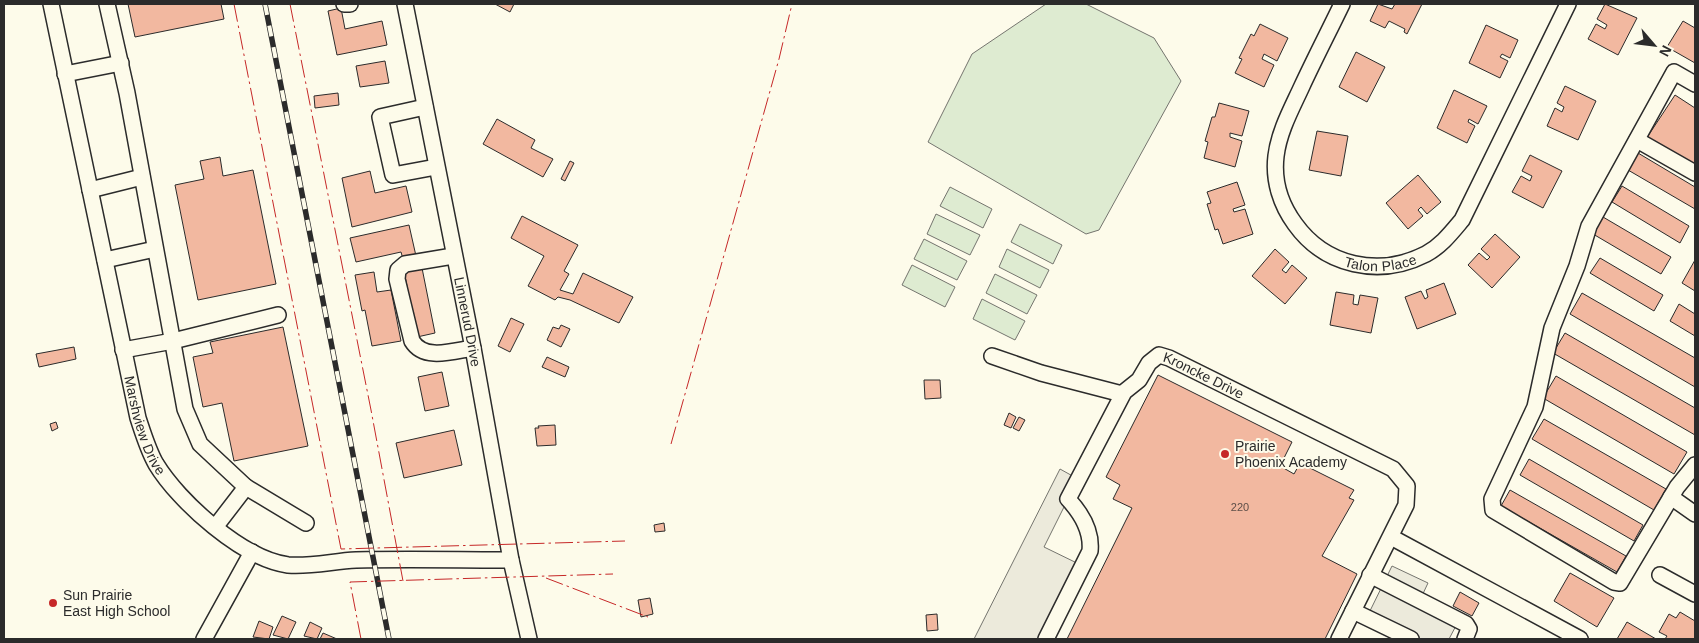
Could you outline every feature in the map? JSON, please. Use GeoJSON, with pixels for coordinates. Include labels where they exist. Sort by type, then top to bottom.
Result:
{"type":"FeatureCollection","features":[{"type":"Feature","properties":{"kind":"street","name":"Marshview Drive"},"geometry":{"type":"LineString","coordinates":[[51,4],[138,418],[156,463],[188,502],[216,526],[252,552],[290,565],[357,560],[512,560]]}},
{"type":"Feature","properties":{"kind":"street"},"geometry":{"type":"LineString","coordinates":[[107,4],[121,63],[185,409],[200,444],[246,487],[306,523]]}},
{"type":"Feature","properties":{"kind":"street"},"geometry":{"type":"LineString","coordinates":[[344,4],[350,4]]}},
{"type":"Feature","properties":{"kind":"street","name":"Linnerud Drive"},"geometry":{"type":"LineString","coordinates":[[405,4],[453,256],[473,348],[512,560],[529,639]]}},
{"type":"Feature","properties":{"kind":"street","name":"Talon Place"},"geometry":{"type":"LineString","coordinates":[[1342,4],[1284,124],[1276,156],[1276,184],[1284,210],[1304,236],[1329,256],[1346,263],[1374,266],[1399,263],[1426,254],[1446,240],[1462,220],[1568,4]]}},
{"type":"Feature","properties":{"kind":"street"},"geometry":{"type":"LineString","coordinates":[[65,74],[121,63]]}},
{"type":"Feature","properties":{"kind":"street"},"geometry":{"type":"LineString","coordinates":[[1695,84],[1674,72],[1589,226],[1577,266],[1552,328],[1535,407],[1492,499],[1493,510],[1614,582],[1620,583],[1671,497],[1695,465]]}},
{"type":"Feature","properties":{"kind":"street"},"geometry":{"type":"LineString","coordinates":[[425,107],[380,117],[394,175],[436,167]]}},
{"type":"Feature","properties":{"kind":"street"},"geometry":{"type":"LineString","coordinates":[[1637,140],[1695,173]]}},
{"type":"Feature","properties":{"kind":"street"},"geometry":{"type":"LineString","coordinates":[[90,190],[142,177]]}},
{"type":"Feature","properties":{"kind":"street"},"geometry":{"type":"LineString","coordinates":[[105,260],[156,249]]}},
{"type":"Feature","properties":{"kind":"street"},"geometry":{"type":"LineString","coordinates":[[453,256],[405,264],[398,270],[397,279],[412,342],[417,349],[426,353],[473,348]]}},
{"type":"Feature","properties":{"kind":"street"},"geometry":{"type":"LineString","coordinates":[[123,350],[173,341],[278,315]]}},
{"type":"Feature","properties":{"kind":"street","name":"Kroncke Drive"},"geometry":{"type":"LineString","coordinates":[[1046,639],[1090,551],[1091,543],[1086,527],[1068,499],[1122,394],[1139,380],[1152,360],[1159,355],[1393,469],[1407,486],[1406,504],[1339,639]]}},
{"type":"Feature","properties":{"kind":"street"},"geometry":{"type":"LineString","coordinates":[[992,356],[1041,373],[1122,394]]}},
{"type":"Feature","properties":{"kind":"street"},"geometry":{"type":"LineString","coordinates":[[216,526],[246,487]]}},
{"type":"Feature","properties":{"kind":"street"},"geometry":{"type":"LineString","coordinates":[[1671,497],[1695,514]]}},
{"type":"Feature","properties":{"kind":"street"},"geometry":{"type":"LineString","coordinates":[[1390,537],[1580,639]]}},
{"type":"Feature","properties":{"kind":"street"},"geometry":{"type":"LineString","coordinates":[[205,637],[252,552]]}},
{"type":"Feature","properties":{"kind":"street"},"geometry":{"type":"LineString","coordinates":[[1370,575],[1466,624],[1470,629],[1465,639]]}},
{"type":"Feature","properties":{"kind":"street"},"geometry":{"type":"LineString","coordinates":[[1660,575],[1695,594]]}},
{"type":"Feature","properties":{"kind":"street"},"geometry":{"type":"LineString","coordinates":[[1353,611],[1412,639]]}},
{"type":"Feature","properties":{"kind":"green space"},"geometry":{"type":"Polygon","coordinates":[[[1046,4],[1086,4],[1154,38],[1181,81],[1099,230],[1086,234],[928,142],[972,54],[1046,4]]]}},
{"type":"Feature","properties":{"kind":"green space"},"geometry":{"type":"Polygon","coordinates":[[[950,187],[992,209],[983,228],[940,206],[950,187]]]}},
{"type":"Feature","properties":{"kind":"green space"},"geometry":{"type":"Polygon","coordinates":[[[936,214],[980,235],[970,255],[927,234],[936,214]]]}},
{"type":"Feature","properties":{"kind":"green space"},"geometry":{"type":"Polygon","coordinates":[[[1020,224],[1062,245],[1053,264],[1011,242],[1020,224]]]}},
{"type":"Feature","properties":{"kind":"green space"},"geometry":{"type":"Polygon","coordinates":[[[924,239],[967,261],[957,280],[914,259],[924,239]]]}},
{"type":"Feature","properties":{"kind":"green space"},"geometry":{"type":"Polygon","coordinates":[[[1007,249],[1049,270],[1040,288],[999,267],[1007,249]]]}},
{"type":"Feature","properties":{"kind":"green space"},"geometry":{"type":"Polygon","coordinates":[[[912,265],[955,287],[945,307],[902,285],[912,265]]]}},
{"type":"Feature","properties":{"kind":"green space"},"geometry":{"type":"Polygon","coordinates":[[[995,274],[1037,295],[1027,314],[986,293],[995,274]]]}},
{"type":"Feature","properties":{"kind":"green space"},"geometry":{"type":"Polygon","coordinates":[[[982,299],[1025,321],[1015,340],[973,319],[982,299]]]}},
{"type":"Feature","properties":{"kind":"shaded area"},"geometry":{"type":"Polygon","coordinates":[[[1060,469],[1078,479],[1044,547],[1083,566],[1046,639],[974,639],[1060,469]]]}},
{"type":"Feature","properties":{"kind":"shaded area"},"geometry":{"type":"Polygon","coordinates":[[[1392,566],[1428,583],[1420,600],[1459,620],[1449,639],[1412,639],[1367,617],[1392,566]]]}},
{"type":"Feature","properties":{"kind":"building"},"geometry":{"type":"Polygon","coordinates":[[[128,4],[221,4],[224,19],[135,37],[128,4]]]}},
{"type":"Feature","properties":{"kind":"building"},"geometry":{"type":"Polygon","coordinates":[[[495,4],[514,4],[510,12],[495,4]]]}},
{"type":"Feature","properties":{"kind":"building"},"geometry":{"type":"Polygon","coordinates":[[[1378,4],[1392,9],[1395,4],[1422,4],[1407,34],[1404,32],[1405,29],[1389,21],[1385,28],[1370,21],[1378,4]]]}},
{"type":"Feature","properties":{"kind":"building"},"geometry":{"type":"Polygon","coordinates":[[[1605,4],[1637,18],[1618,55],[1588,39],[1596,24],[1605,29],[1607,25],[1597,19],[1605,4]]]}},
{"type":"Feature","properties":{"kind":"building"},"geometry":{"type":"Polygon","coordinates":[[[341,8],[345,29],[382,21],[387,45],[337,55],[328,11],[341,8]]]}},
{"type":"Feature","properties":{"kind":"building"},"geometry":{"type":"Polygon","coordinates":[[[1683,21],[1695,28],[1695,63],[1667,47],[1683,21]]]}},
{"type":"Feature","properties":{"kind":"building"},"geometry":{"type":"Polygon","coordinates":[[[1260,24],[1288,38],[1277,61],[1264,54],[1262,59],[1274,65],[1264,87],[1235,73],[1242,59],[1239,58],[1251,34],[1254,36],[1260,24]]]}},
{"type":"Feature","properties":{"kind":"building"},"geometry":{"type":"Polygon","coordinates":[[[1486,25],[1518,40],[1510,58],[1502,54],[1500,57],[1508,61],[1500,78],[1469,63],[1486,25]]]}},
{"type":"Feature","properties":{"kind":"building"},"geometry":{"type":"Polygon","coordinates":[[[1356,52],[1385,67],[1367,102],[1339,87],[1356,52]]]}},
{"type":"Feature","properties":{"kind":"building"},"geometry":{"type":"Polygon","coordinates":[[[385,61],[389,83],[360,87],[356,66],[385,61]]]}},
{"type":"Feature","properties":{"kind":"building"},"geometry":{"type":"Polygon","coordinates":[[[1565,86],[1596,101],[1578,140],[1547,126],[1555,108],[1562,112],[1564,107],[1557,103],[1565,86]]]}},
{"type":"Feature","properties":{"kind":"building"},"geometry":{"type":"Polygon","coordinates":[[[1454,90],[1487,106],[1478,124],[1469,119],[1468,122],[1475,126],[1467,143],[1437,128],[1454,90]]]}},
{"type":"Feature","properties":{"kind":"building"},"geometry":{"type":"Polygon","coordinates":[[[338,93],[339,105],[315,108],[314,96],[338,93]]]}},
{"type":"Feature","properties":{"kind":"building"},"geometry":{"type":"Polygon","coordinates":[[[1675,95],[1695,108],[1695,161],[1691,167],[1646,139],[1675,95]]]}},
{"type":"Feature","properties":{"kind":"building"},"geometry":{"type":"Polygon","coordinates":[[[1219,103],[1249,111],[1242,136],[1230,133],[1230,137],[1242,141],[1235,167],[1204,158],[1208,142],[1205,141],[1212,117],[1215,117],[1219,103]]]}},
{"type":"Feature","properties":{"kind":"building"},"geometry":{"type":"Polygon","coordinates":[[[497,119],[535,140],[531,148],[553,159],[543,177],[483,144],[497,119]]]}},
{"type":"Feature","properties":{"kind":"building"},"geometry":{"type":"Polygon","coordinates":[[[1317,131],[1348,136],[1341,176],[1309,170],[1317,131]]]}},
{"type":"Feature","properties":{"kind":"building"},"geometry":{"type":"Polygon","coordinates":[[[1638,153],[1695,187],[1695,209],[1628,170],[1638,153]]]}},
{"type":"Feature","properties":{"kind":"building"},"geometry":{"type":"Polygon","coordinates":[[[1530,155],[1562,171],[1543,208],[1512,192],[1521,176],[1530,181],[1532,176],[1522,171],[1530,155]]]}},
{"type":"Feature","properties":{"kind":"building"},"geometry":{"type":"Polygon","coordinates":[[[220,157],[223,176],[253,170],[276,284],[198,300],[175,185],[204,179],[200,161],[220,157]]]}},
{"type":"Feature","properties":{"kind":"building"},"geometry":{"type":"Polygon","coordinates":[[[570,161],[574,163],[565,181],[561,179],[570,161]]]}},
{"type":"Feature","properties":{"kind":"building"},"geometry":{"type":"Polygon","coordinates":[[[370,171],[375,193],[406,186],[412,212],[352,227],[342,178],[370,171]]]}},
{"type":"Feature","properties":{"kind":"building"},"geometry":{"type":"Polygon","coordinates":[[[1418,175],[1441,202],[1427,214],[1421,207],[1418,210],[1423,216],[1408,229],[1386,203],[1418,175]]]}},
{"type":"Feature","properties":{"kind":"building"},"geometry":{"type":"Polygon","coordinates":[[[1237,182],[1245,205],[1233,209],[1234,212],[1245,209],[1253,234],[1223,244],[1218,229],[1215,230],[1207,204],[1211,203],[1207,192],[1237,182]]]}},
{"type":"Feature","properties":{"kind":"building"},"geometry":{"type":"Polygon","coordinates":[[[1622,186],[1689,226],[1680,243],[1612,202],[1622,186]]]}},
{"type":"Feature","properties":{"kind":"building"},"geometry":{"type":"Polygon","coordinates":[[[522,216],[578,245],[564,271],[569,274],[560,290],[573,294],[583,273],[633,297],[619,323],[570,300],[558,297],[555,300],[528,286],[544,256],[511,238],[522,216]]]}},
{"type":"Feature","properties":{"kind":"building"},"geometry":{"type":"Polygon","coordinates":[[[1603,217],[1671,257],[1661,274],[1593,234],[1603,217]]]}},
{"type":"Feature","properties":{"kind":"building"},"geometry":{"type":"Polygon","coordinates":[[[409,225],[416,256],[403,259],[401,252],[356,262],[350,238],[409,225]]]}},
{"type":"Feature","properties":{"kind":"building"},"geometry":{"type":"Polygon","coordinates":[[[1495,234],[1520,257],[1492,288],[1468,265],[1479,253],[1487,260],[1490,257],[1481,249],[1495,234]]]}},
{"type":"Feature","properties":{"kind":"building"},"geometry":{"type":"Polygon","coordinates":[[[1275,249],[1289,262],[1282,270],[1286,273],[1292,265],[1307,278],[1285,304],[1252,276],[1275,249]]]}},
{"type":"Feature","properties":{"kind":"building"},"geometry":{"type":"Polygon","coordinates":[[[1600,258],[1663,295],[1654,311],[1590,273],[1600,258]]]}},
{"type":"Feature","properties":{"kind":"building"},"geometry":{"type":"Polygon","coordinates":[[[1695,260],[1695,291],[1682,283],[1695,260]]]}},
{"type":"Feature","properties":{"kind":"building"},"geometry":{"type":"Polygon","coordinates":[[[422,268],[435,333],[417,337],[404,271],[422,268]]]}},
{"type":"Feature","properties":{"kind":"building"},"geometry":{"type":"Polygon","coordinates":[[[374,272],[377,292],[391,290],[401,341],[372,346],[365,310],[362,311],[355,275],[374,272]]]}},
{"type":"Feature","properties":{"kind":"building"},"geometry":{"type":"Polygon","coordinates":[[[1444,283],[1456,314],[1417,329],[1405,297],[1421,291],[1425,299],[1428,297],[1426,290],[1444,283]]]}},
{"type":"Feature","properties":{"kind":"building"},"geometry":{"type":"Polygon","coordinates":[[[1336,292],[1354,295],[1353,304],[1358,305],[1360,295],[1378,298],[1371,333],[1330,325],[1336,292]]]}},
{"type":"Feature","properties":{"kind":"building"},"geometry":{"type":"Polygon","coordinates":[[[1582,293],[1695,358],[1695,387],[1570,314],[1582,293]]]}},
{"type":"Feature","properties":{"kind":"building"},"geometry":{"type":"Polygon","coordinates":[[[1679,304],[1695,314],[1695,336],[1670,321],[1679,304]]]}},
{"type":"Feature","properties":{"kind":"building"},"geometry":{"type":"Polygon","coordinates":[[[511,318],[524,324],[510,352],[498,346],[511,318]]]}},
{"type":"Feature","properties":{"kind":"building"},"geometry":{"type":"Polygon","coordinates":[[[561,325],[570,329],[561,347],[547,340],[553,327],[559,329],[561,325]]]}},
{"type":"Feature","properties":{"kind":"building"},"geometry":{"type":"Polygon","coordinates":[[[283,327],[308,446],[234,461],[222,403],[203,407],[193,357],[213,353],[210,342],[283,327]]]}},
{"type":"Feature","properties":{"kind":"building"},"geometry":{"type":"Polygon","coordinates":[[[1565,333],[1695,408],[1695,435],[1553,353],[1565,333]]]}},
{"type":"Feature","properties":{"kind":"building"},"geometry":{"type":"Polygon","coordinates":[[[74,347],[76,359],[39,367],[36,354],[74,347]]]}},
{"type":"Feature","properties":{"kind":"building"},"geometry":{"type":"Polygon","coordinates":[[[547,357],[569,367],[565,377],[542,367],[547,357]]]}},
{"type":"Feature","properties":{"kind":"building"},"geometry":{"type":"Polygon","coordinates":[[[442,372],[449,406],[425,411],[418,377],[442,372]]]}},
{"type":"Feature","properties":{"kind":"building"},"geometry":{"type":"Polygon","coordinates":[[[1158,375],[1292,442],[1280,466],[1294,474],[1300,463],[1354,490],[1349,498],[1354,500],[1322,556],[1357,574],[1325,639],[1067,639],[1132,508],[1113,499],[1120,485],[1106,477],[1158,375]]]}},
{"type":"Feature","properties":{"kind":"building"},"geometry":{"type":"Polygon","coordinates":[[[1556,376],[1687,452],[1674,474],[1543,398],[1556,376]]]}},
{"type":"Feature","properties":{"kind":"building"},"geometry":{"type":"Polygon","coordinates":[[[924,380],[940,380],[941,398],[925,399],[924,380]]]}},
{"type":"Feature","properties":{"kind":"building"},"geometry":{"type":"Polygon","coordinates":[[[1009,413],[1016,417],[1011,428],[1004,425],[1009,413]]]}},
{"type":"Feature","properties":{"kind":"building"},"geometry":{"type":"Polygon","coordinates":[[[1019,417],[1025,420],[1019,431],[1013,428],[1019,417]]]}},
{"type":"Feature","properties":{"kind":"building"},"geometry":{"type":"Polygon","coordinates":[[[1544,419],[1666,489],[1654,510],[1532,439],[1544,419]]]}},
{"type":"Feature","properties":{"kind":"building"},"geometry":{"type":"Polygon","coordinates":[[[56,422],[58,428],[52,431],[50,424],[56,422]]]}},
{"type":"Feature","properties":{"kind":"building"},"geometry":{"type":"Polygon","coordinates":[[[555,425],[556,445],[537,446],[535,428],[539,428],[538,426],[555,425]]]}},
{"type":"Feature","properties":{"kind":"building"},"geometry":{"type":"Polygon","coordinates":[[[454,430],[462,465],[404,478],[396,443],[454,430]]]}},
{"type":"Feature","properties":{"kind":"building"},"geometry":{"type":"Polygon","coordinates":[[[1529,459],[1643,525],[1634,541],[1520,475],[1529,459]]]}},
{"type":"Feature","properties":{"kind":"building"},"geometry":{"type":"Polygon","coordinates":[[[1510,490],[1626,556],[1617,572],[1501,506],[1510,490]]]}},
{"type":"Feature","properties":{"kind":"building"},"geometry":{"type":"Polygon","coordinates":[[[664,523],[665,531],[655,532],[654,525],[664,523]]]}},
{"type":"Feature","properties":{"kind":"building"},"geometry":{"type":"Polygon","coordinates":[[[1570,573],[1614,598],[1597,627],[1554,601],[1570,573]]]}},
{"type":"Feature","properties":{"kind":"building"},"geometry":{"type":"Polygon","coordinates":[[[1460,592],[1479,603],[1472,616],[1453,606],[1460,592]]]}},
{"type":"Feature","properties":{"kind":"building"},"geometry":{"type":"Polygon","coordinates":[[[650,598],[653,614],[641,617],[638,600],[650,598]]]}},
{"type":"Feature","properties":{"kind":"building"},"geometry":{"type":"Polygon","coordinates":[[[1680,612],[1695,621],[1695,639],[1665,639],[1667,636],[1659,632],[1669,614],[1676,618],[1680,612]]]}},
{"type":"Feature","properties":{"kind":"building"},"geometry":{"type":"Polygon","coordinates":[[[937,614],[938,630],[927,631],[926,615],[937,614]]]}},
{"type":"Feature","properties":{"kind":"building"},"geometry":{"type":"Polygon","coordinates":[[[282,616],[296,622],[288,639],[273,635],[282,616]]]}},
{"type":"Feature","properties":{"kind":"building"},"geometry":{"type":"Polygon","coordinates":[[[259,621],[273,627],[269,639],[253,637],[259,621]]]}},
{"type":"Feature","properties":{"kind":"building"},"geometry":{"type":"Polygon","coordinates":[[[310,622],[322,628],[317,639],[304,636],[310,622]]]}},
{"type":"Feature","properties":{"kind":"building"},"geometry":{"type":"Polygon","coordinates":[[[1627,622],[1656,639],[1617,639],[1627,622]]]}},
{"type":"Feature","properties":{"kind":"building"},"geometry":{"type":"Polygon","coordinates":[[[323,633],[337,639],[320,639],[323,633]]]}},
{"type":"Feature","properties":{"kind":"railway"},"geometry":{"type":"LineString","coordinates":[[265,4],[389,639]]}},
{"type":"Feature","properties":{"kind":"power"},"geometry":{"type":"LineString","coordinates":[[234,4],[341,549],[625,541]]}},
{"type":"Feature","properties":{"kind":"power"},"geometry":{"type":"LineString","coordinates":[[290,4],[403,581]]}},
{"type":"Feature","properties":{"kind":"power"},"geometry":{"type":"LineString","coordinates":[[671,444],[779,59],[792,4]]}},
{"type":"Feature","properties":{"kind":"power"},"geometry":{"type":"LineString","coordinates":[[361,639],[350,582],[613,574]]}},
{"type":"Feature","properties":{"kind":"power"},"geometry":{"type":"LineString","coordinates":[[546,578],[648,617]]}},
{"type":"Feature","properties":{"kind":"place","name":"Prairie Phoenix Academy"},"geometry":{"type":"Point","coordinates":[1225,454]}},
{"type":"Feature","properties":{"kind":"place","name":"Sun Prairie East High School"},"geometry":{"type":"Point","coordinates":[53,603]}}]}
